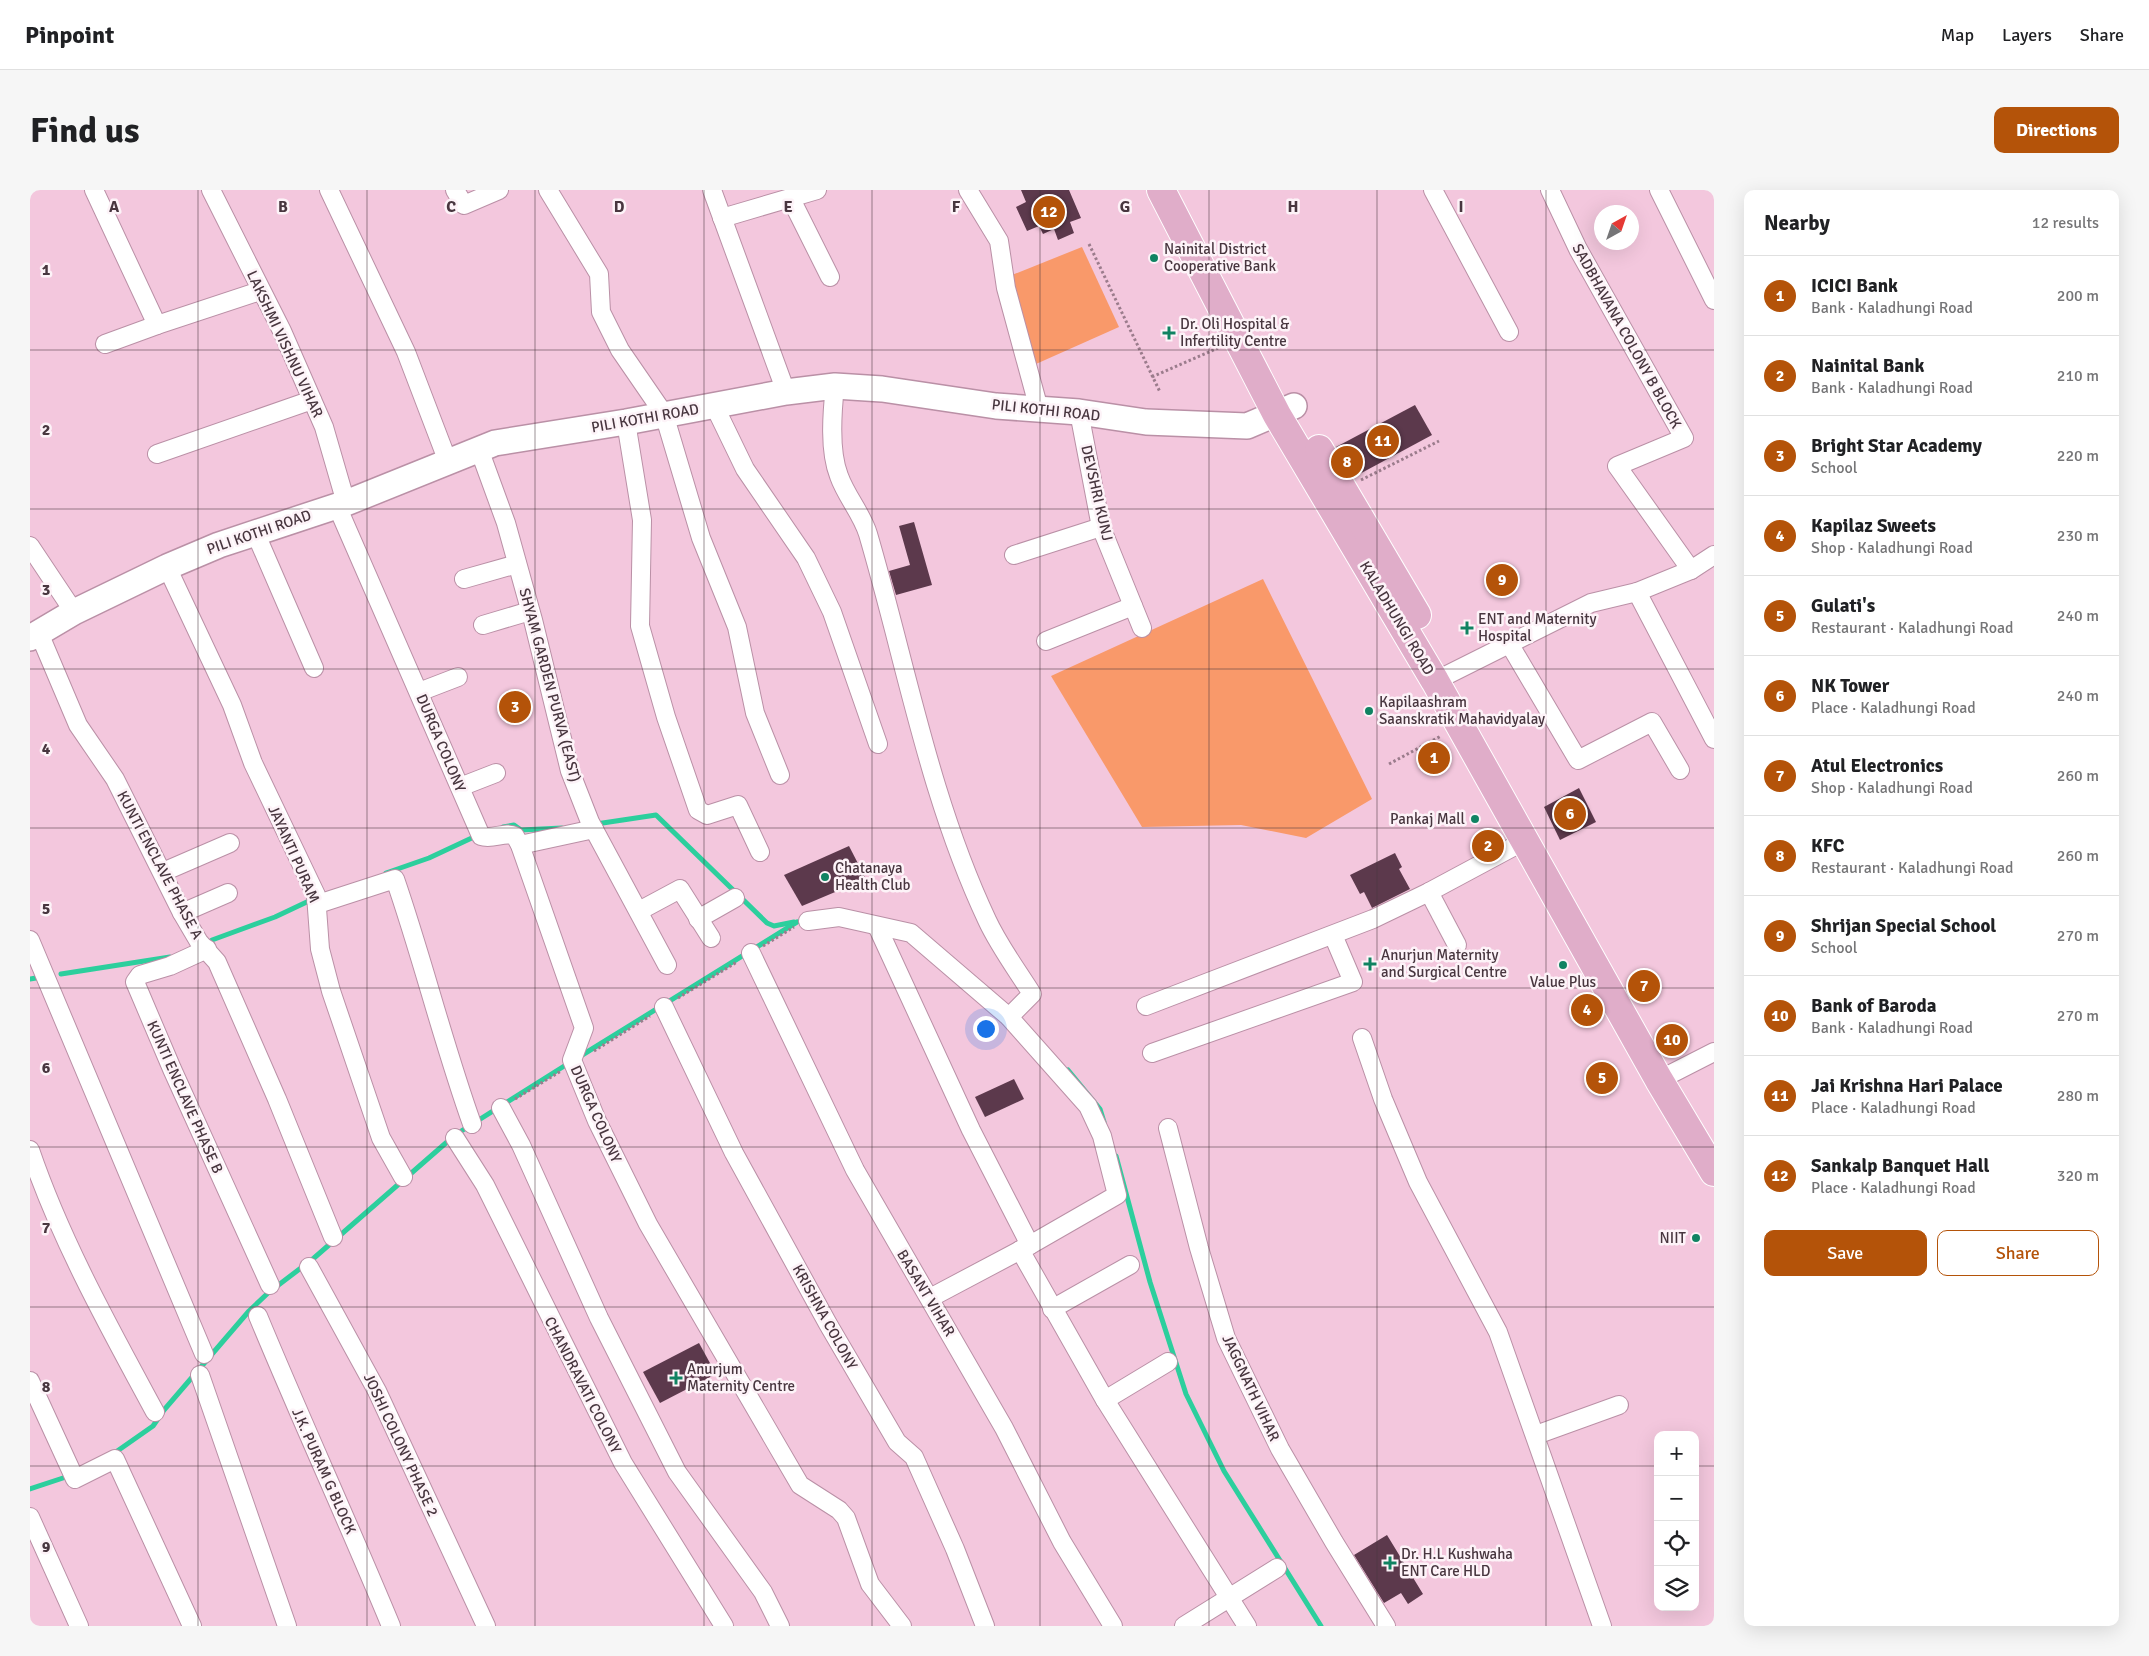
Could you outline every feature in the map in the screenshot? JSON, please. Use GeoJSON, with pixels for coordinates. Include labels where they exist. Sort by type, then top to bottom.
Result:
{"type":"FeatureCollection","features":[{"type":"Feature","properties":{"kind":"main road","name":"KALADHUNGI ROAD"},"geometry":{"type":"LineString","coordinates":[[1160,190],[1238,340],[1285,411],[1443,677],[1460,725],[1536,846]]}},
{"type":"Feature","properties":{"kind":"main road","name":"KALADHUNGI ROAD"},"geometry":{"type":"LineString","coordinates":[[1181,190],[1285,411],[1343,489],[1536,846],[1667,1076],[1714,1172]]}},
{"type":"Feature","properties":{"kind":"main road","name":"KALADHUNGI ROAD"},"geometry":{"type":"LineString","coordinates":[[1667,1076],[1714,1139]]}},
{"type":"Feature","properties":{"kind":"street"},"geometry":{"type":"LineString","coordinates":[[94,190],[157,325]]}},
{"type":"Feature","properties":{"kind":"street","name":"LAKSHMI VISHNU VIHAR"},"geometry":{"type":"LineString","coordinates":[[211,190],[260,291],[282,331],[324,427],[342,504]]}},
{"type":"Feature","properties":{"kind":"street"},"geometry":{"type":"LineString","coordinates":[[329,190],[406,352],[448,462]]}},
{"type":"Feature","properties":{"kind":"street"},"geometry":{"type":"LineString","coordinates":[[455,190],[464,205],[498,190]]}},
{"type":"Feature","properties":{"kind":"street"},"geometry":{"type":"LineString","coordinates":[[548,190],[599,274],[601,312],[620,350],[664,414],[701,538],[737,627],[755,713],[780,774]]}},
{"type":"Feature","properties":{"kind":"street"},"geometry":{"type":"LineString","coordinates":[[712,190],[786,392]]}},
{"type":"Feature","properties":{"kind":"street"},"geometry":{"type":"LineString","coordinates":[[722,218],[817,190]]}},
{"type":"Feature","properties":{"kind":"street"},"geometry":{"type":"LineString","coordinates":[[968,190],[1000,241],[1006,288],[1039,409]]}},
{"type":"Feature","properties":{"kind":"street"},"geometry":{"type":"LineString","coordinates":[[1433,190],[1509,332]]}},
{"type":"Feature","properties":{"kind":"street","name":"SADBHAVANA COLONY B BLOCK"},"geometry":{"type":"LineString","coordinates":[[1550,190],[1578,248],[1684,438],[1617,466],[1691,570]]}},
{"type":"Feature","properties":{"kind":"street"},"geometry":{"type":"LineString","coordinates":[[1659,190],[1714,300]]}},
{"type":"Feature","properties":{"kind":"street"},"geometry":{"type":"LineString","coordinates":[[791,199],[830,277]]}},
{"type":"Feature","properties":{"kind":"street"},"geometry":{"type":"LineString","coordinates":[[104,344],[260,291]]}},
{"type":"Feature","properties":{"kind":"street"},"geometry":{"type":"LineString","coordinates":[[835,386],[831,425],[838,475],[867,532],[912,701],[950,827],[971,884],[988,922],[1032,994],[1009,1016]]}},
{"type":"Feature","properties":{"kind":"street","name":"PILI KOTHI ROAD"},"geometry":{"type":"LineString","coordinates":[[35,635],[74,612],[167,567],[255,532],[342,504],[495,443],[626,422],[786,392],[835,386],[882,389],[996,406],[1080,412],[1146,422],[1247,426],[1285,411]]}},
{"type":"Feature","properties":{"kind":"street"},"geometry":{"type":"LineString","coordinates":[[157,454],[312,400]]}},
{"type":"Feature","properties":{"kind":"street"},"geometry":{"type":"LineString","coordinates":[[714,405],[745,469],[806,558],[832,612],[878,744]]}},
{"type":"Feature","properties":{"kind":"street","name":"DEVSHRI KUNJ"},"geometry":{"type":"LineString","coordinates":[[1080,412],[1102,527],[1142,628]]}},
{"type":"Feature","properties":{"kind":"street"},"geometry":{"type":"LineString","coordinates":[[626,422],[642,520],[640,626],[666,717],[698,810],[707,815],[738,805],[760,852]]}},
{"type":"Feature","properties":{"kind":"street","name":"SHYAM GARDEN PURVA (EAST)"},"geometry":{"type":"LineString","coordinates":[[479,450],[506,523],[518,564],[570,771],[594,829],[667,965]]}},
{"type":"Feature","properties":{"kind":"street","name":"DURGA COLONY"},"geometry":{"type":"LineString","coordinates":[[342,504],[418,692],[481,836],[488,838],[510,833],[515,836],[520,845],[584,1028],[574,1050],[573,1064],[597,1121],[648,1224],[800,1486],[839,1510],[846,1518],[870,1584],[902,1626]]}},
{"type":"Feature","properties":{"kind":"street"},"geometry":{"type":"LineString","coordinates":[[1014,555],[1102,527]]}},
{"type":"Feature","properties":{"kind":"street"},"geometry":{"type":"LineString","coordinates":[[255,532],[314,668]]}},
{"type":"Feature","properties":{"kind":"street"},"geometry":{"type":"LineString","coordinates":[[30,546],[74,612]]}},
{"type":"Feature","properties":{"kind":"street"},"geometry":{"type":"LineString","coordinates":[[1443,677],[1591,603],[1637,592],[1691,570],[1714,555]]}},
{"type":"Feature","properties":{"kind":"street"},"geometry":{"type":"LineString","coordinates":[[464,578],[518,564]]}},
{"type":"Feature","properties":{"kind":"street","name":"JAYANTI PURAM"},"geometry":{"type":"LineString","coordinates":[[167,567],[232,705],[253,763],[316,895],[320,949],[331,991],[381,1138],[403,1177]]}},
{"type":"Feature","properties":{"kind":"street"},"geometry":{"type":"LineString","coordinates":[[1637,592],[1714,739]]}},
{"type":"Feature","properties":{"kind":"street"},"geometry":{"type":"LineString","coordinates":[[1046,641],[1133,606]]}},
{"type":"Feature","properties":{"kind":"street"},"geometry":{"type":"LineString","coordinates":[[483,625],[530,611]]}},
{"type":"Feature","properties":{"kind":"street","name":"KUNTI ENCLAVE PHASE A"},"geometry":{"type":"LineString","coordinates":[[35,635],[78,725],[115,779],[182,913],[199,942],[217,962],[277,1099],[332,1237]]}},
{"type":"Feature","properties":{"kind":"street"},"geometry":{"type":"LineString","coordinates":[[1510,645],[1578,760],[1652,722],[1680,770]]}},
{"type":"Feature","properties":{"kind":"street"},"geometry":{"type":"LineString","coordinates":[[418,692],[458,677]]}},
{"type":"Feature","properties":{"kind":"street"},"geometry":{"type":"LineString","coordinates":[[460,787],[496,773]]}},
{"type":"Feature","properties":{"kind":"street"},"geometry":{"type":"LineString","coordinates":[[520,845],[594,829]]}},
{"type":"Feature","properties":{"kind":"street"},"geometry":{"type":"LineString","coordinates":[[163,872],[230,843]]}},
{"type":"Feature","properties":{"kind":"street"},"geometry":{"type":"LineString","coordinates":[[1146,1006],[1373,919],[1429,892],[1536,846]]}},
{"type":"Feature","properties":{"kind":"street"},"geometry":{"type":"LineString","coordinates":[[318,904],[395,879],[416,940],[455,1077],[472,1124]]}},
{"type":"Feature","properties":{"kind":"street"},"geometry":{"type":"LineString","coordinates":[[639,911],[680,889],[711,938]]}},
{"type":"Feature","properties":{"kind":"street"},"geometry":{"type":"LineString","coordinates":[[1429,892],[1456,945]]}},
{"type":"Feature","properties":{"kind":"street"},"geometry":{"type":"LineString","coordinates":[[182,913],[228,893]]}},
{"type":"Feature","properties":{"kind":"street"},"geometry":{"type":"LineString","coordinates":[[698,919],[735,898]]}},
{"type":"Feature","properties":{"kind":"street"},"geometry":{"type":"LineString","coordinates":[[808,921],[839,917],[911,933],[1009,1016],[1088,1106],[1102,1136],[1118,1195],[1025,1248],[930,1298]]}},
{"type":"Feature","properties":{"kind":"street"},"geometry":{"type":"LineString","coordinates":[[877,926],[1052,1309],[1106,1400],[1247,1626]]}},
{"type":"Feature","properties":{"kind":"street"},"geometry":{"type":"LineString","coordinates":[[1152,1054],[1353,982],[1333,935]]}},
{"type":"Feature","properties":{"kind":"street"},"geometry":{"type":"LineString","coordinates":[[30,940],[204,1354]]}},
{"type":"Feature","properties":{"kind":"street","name":"KUNTI ENCLAVE PHASE B"},"geometry":{"type":"LineString","coordinates":[[207,949],[170,966],[140,976],[135,982],[172,1069],[270,1285]]}},
{"type":"Feature","properties":{"kind":"street","name":"BASANT VIHAR"},"geometry":{"type":"LineString","coordinates":[[751,953],[855,1170],[1004,1428],[1062,1542],[1113,1626]]}},
{"type":"Feature","properties":{"kind":"street","name":"KRISHNA COLONY"},"geometry":{"type":"LineString","coordinates":[[664,1007],[734,1153],[824,1316],[897,1442],[914,1457],[955,1549],[985,1626]]}},
{"type":"Feature","properties":{"kind":"street"},"geometry":{"type":"LineString","coordinates":[[1362,1038],[1383,1098],[1418,1182],[1498,1332],[1602,1626]]}},
{"type":"Feature","properties":{"kind":"street"},"geometry":{"type":"LineString","coordinates":[[1667,1076],[1714,1052]]}},
{"type":"Feature","properties":{"kind":"street"},"geometry":{"type":"LineString","coordinates":[[501,1108],[521,1146],[599,1318],[677,1472],[710,1520],[745,1564],[763,1592],[780,1626]]}},
{"type":"Feature","properties":{"kind":"street","name":"JAGGNATH VIHAR"},"geometry":{"type":"LineString","coordinates":[[1168,1128],[1199,1248],[1226,1338],[1280,1449],[1386,1626]]}},
{"type":"Feature","properties":{"kind":"street","name":"CHANDRAVATI COLONY"},"geometry":{"type":"LineString","coordinates":[[455,1138],[485,1185],[623,1463],[724,1626]]}},
{"type":"Feature","properties":{"kind":"street"},"geometry":{"type":"LineString","coordinates":[[30,1150],[68,1239],[108,1324],[155,1412]]}},
{"type":"Feature","properties":{"kind":"street"},"geometry":{"type":"LineString","coordinates":[[1052,1309],[1130,1265]]}},
{"type":"Feature","properties":{"kind":"street","name":"JOSHI COLONY PHASE 2"},"geometry":{"type":"LineString","coordinates":[[309,1267],[377,1391],[486,1626]]}},
{"type":"Feature","properties":{"kind":"street","name":"J.K. PURAM G BLOCK"},"geometry":{"type":"LineString","coordinates":[[258,1316],[300,1419],[342,1509],[391,1626]]}},
{"type":"Feature","properties":{"kind":"street"},"geometry":{"type":"LineString","coordinates":[[1106,1400],[1168,1362]]}},
{"type":"Feature","properties":{"kind":"street"},"geometry":{"type":"LineString","coordinates":[[200,1375],[287,1626]]}},
{"type":"Feature","properties":{"kind":"street"},"geometry":{"type":"LineString","coordinates":[[30,1381],[75,1479],[115,1459],[192,1626]]}},
{"type":"Feature","properties":{"kind":"street"},"geometry":{"type":"LineString","coordinates":[[1536,1435],[1619,1405]]}},
{"type":"Feature","properties":{"kind":"street"},"geometry":{"type":"LineString","coordinates":[[30,1517],[79,1626]]}},
{"type":"Feature","properties":{"kind":"street"},"geometry":{"type":"LineString","coordinates":[[1184,1626],[1229,1596],[1277,1568]]}},
{"type":"Feature","properties":{"kind":"path"},"geometry":{"type":"LineString","coordinates":[[1089,244],[1160,392]]}},
{"type":"Feature","properties":{"kind":"path"},"geometry":{"type":"LineString","coordinates":[[1152,378],[1238,340]]}},
{"type":"Feature","properties":{"kind":"path"},"geometry":{"type":"LineString","coordinates":[[1343,489],[1439,441]]}},
{"type":"Feature","properties":{"kind":"path"},"geometry":{"type":"LineString","coordinates":[[1389,764],[1460,725]]}},
{"type":"Feature","properties":{"kind":"path"},"geometry":{"type":"LineString","coordinates":[[501,1108],[751,953],[803,922],[808,921]]}},
{"type":"Feature","properties":{"kind":"shaded area"},"geometry":{"type":"Polygon","coordinates":[[[1082,247],[1119,327],[1036,364],[1019,316],[1012,275],[1082,247]]]}},
{"type":"Feature","properties":{"kind":"shaded area"},"geometry":{"type":"Polygon","coordinates":[[[1263,579],[1372,799],[1306,838],[1241,825],[1142,827],[1051,676],[1263,579]]]}},
{"type":"Feature","properties":{"kind":"building"},"geometry":{"type":"Polygon","coordinates":[[[1021,190],[1069,190],[1081,218],[1070,222],[1074,233],[1058,240],[1054,229],[1043,234],[1039,226],[1027,231],[1016,207],[1026,202],[1021,190]]]}},
{"type":"Feature","properties":{"kind":"building"},"geometry":{"type":"Polygon","coordinates":[[[1415,405],[1432,435],[1354,477],[1336,447],[1415,405]]]}},
{"type":"Feature","properties":{"kind":"building"},"geometry":{"type":"Polygon","coordinates":[[[914,522],[932,585],[896,595],[889,571],[910,565],[899,526],[914,522]]]}},
{"type":"Feature","properties":{"kind":"building"},"geometry":{"type":"Polygon","coordinates":[[[1579,788],[1596,822],[1560,840],[1544,807],[1579,788]]]}},
{"type":"Feature","properties":{"kind":"building","name":"Chatanaya Health Club"},"geometry":{"type":"Polygon","coordinates":[[[849,846],[866,879],[802,906],[784,875],[849,846]]]}},
{"type":"Feature","properties":{"kind":"building"},"geometry":{"type":"Polygon","coordinates":[[[1395,853],[1402,867],[1399,869],[1410,889],[1372,908],[1364,892],[1360,894],[1350,875],[1395,853]]]}},
{"type":"Feature","properties":{"kind":"building"},"geometry":{"type":"Polygon","coordinates":[[[1014,1079],[1024,1099],[985,1117],[975,1097],[1014,1079]]]}},
{"type":"Feature","properties":{"kind":"building"},"geometry":{"type":"Polygon","coordinates":[[[699,1343],[716,1374],[660,1403],[643,1372],[699,1343]]]}},
{"type":"Feature","properties":{"kind":"building"},"geometry":{"type":"Polygon","coordinates":[[[1387,1535],[1423,1594],[1408,1604],[1401,1593],[1384,1603],[1354,1555],[1387,1535]]]}},
{"type":"Feature","properties":{"kind":"waterway"},"geometry":{"type":"LineString","coordinates":[[596,824],[656,815],[767,923],[774,926],[794,922]]}},
{"type":"Feature","properties":{"kind":"waterway"},"geometry":{"type":"LineString","coordinates":[[503,827],[514,825],[521,830],[562,828]]}},
{"type":"Feature","properties":{"kind":"waterway"},"geometry":{"type":"LineString","coordinates":[[386,873],[429,858],[476,836]]}},
{"type":"Feature","properties":{"kind":"waterway"},"geometry":{"type":"LineString","coordinates":[[212,940],[275,917],[311,900]]}},
{"type":"Feature","properties":{"kind":"waterway"},"geometry":{"type":"LineString","coordinates":[[579,1057],[797,922]]}},
{"type":"Feature","properties":{"kind":"waterway"},"geometry":{"type":"LineString","coordinates":[[61,974],[170,957]]}},
{"type":"Feature","properties":{"kind":"waterway"},"geometry":{"type":"LineString","coordinates":[[30,979],[36,978]]}},
{"type":"Feature","properties":{"kind":"waterway"},"geometry":{"type":"LineString","coordinates":[[113,1454],[153,1426],[164,1410],[249,1311],[268,1293],[314,1258],[455,1135],[569,1063]]}},
{"type":"Feature","properties":{"kind":"waterway"},"geometry":{"type":"LineString","coordinates":[[1068,1070],[1100,1109],[1104,1122]]}},
{"type":"Feature","properties":{"kind":"waterway"},"geometry":{"type":"LineString","coordinates":[[1116,1156],[1150,1282],[1186,1394],[1224,1471],[1321,1626]]}},
{"type":"Feature","properties":{"kind":"waterway"},"geometry":{"type":"LineString","coordinates":[[30,1489],[66,1477]]}},
{"type":"Feature","properties":{"kind":"place","name":"Sankalp Banquet Hall"},"geometry":{"type":"Point","coordinates":[1049,212]}},
{"type":"Feature","properties":{"kind":"place","name":"Nainital District Cooperative Bank"},"geometry":{"type":"Point","coordinates":[1154,258]}},
{"type":"Feature","properties":{"kind":"place","name":"Dr. Oli Hospital & Infertility Centre"},"geometry":{"type":"Point","coordinates":[1169,333]}},
{"type":"Feature","properties":{"kind":"place","name":"Jai Krishna Hari Palace"},"geometry":{"type":"Point","coordinates":[1383,441]}},
{"type":"Feature","properties":{"kind":"place","name":"KFC"},"geometry":{"type":"Point","coordinates":[1347,462]}},
{"type":"Feature","properties":{"kind":"place","name":"Shrijan Special School"},"geometry":{"type":"Point","coordinates":[1502,580]}},
{"type":"Feature","properties":{"kind":"place","name":"ENT and Maternity Hospital"},"geometry":{"type":"Point","coordinates":[1467,628]}},
{"type":"Feature","properties":{"kind":"place","name":"Bright Star Academy"},"geometry":{"type":"Point","coordinates":[515,707]}},
{"type":"Feature","properties":{"kind":"place","name":"Kapilaashram Saanskratik Mahavidyalay"},"geometry":{"type":"Point","coordinates":[1369,711]}},
{"type":"Feature","properties":{"kind":"place","name":"ICICI Bank"},"geometry":{"type":"Point","coordinates":[1434,758]}},
{"type":"Feature","properties":{"kind":"place","name":"NK Tower"},"geometry":{"type":"Point","coordinates":[1570,814]}},
{"type":"Feature","properties":{"kind":"place","name":"Pankaj Mall"},"geometry":{"type":"Point","coordinates":[1475,819]}},
{"type":"Feature","properties":{"kind":"place","name":"Nainital Bank"},"geometry":{"type":"Point","coordinates":[1488,846]}},
{"type":"Feature","properties":{"kind":"place","name":"Chatanaya Health Club"},"geometry":{"type":"Point","coordinates":[825,877]}},
{"type":"Feature","properties":{"kind":"place","name":"Anurjun Maternity and Surgical Centre"},"geometry":{"type":"Point","coordinates":[1370,964]}},
{"type":"Feature","properties":{"kind":"place","name":"Value Plus"},"geometry":{"type":"Point","coordinates":[1563,965]}},
{"type":"Feature","properties":{"kind":"place","name":"Atul Electronics"},"geometry":{"type":"Point","coordinates":[1644,986]}},
{"type":"Feature","properties":{"kind":"place","name":"Kapilaz Sweets"},"geometry":{"type":"Point","coordinates":[1587,1010]}},
{"type":"Feature","properties":{"kind":"place","name":"Bank of Baroda"},"geometry":{"type":"Point","coordinates":[1672,1040]}},
{"type":"Feature","properties":{"kind":"place","name":"Gulati's"},"geometry":{"type":"Point","coordinates":[1602,1078]}},
{"type":"Feature","properties":{"kind":"place","name":"NIIT"},"geometry":{"type":"Point","coordinates":[1696,1238]}},
{"type":"Feature","properties":{"kind":"place","name":"Anurjum Maternity Centre"},"geometry":{"type":"Point","coordinates":[676,1378]}},
{"type":"Feature","properties":{"kind":"place","name":"Dr. H.L Kushwaha ENT Care HLD"},"geometry":{"type":"Point","coordinates":[1390,1563]}}]}
